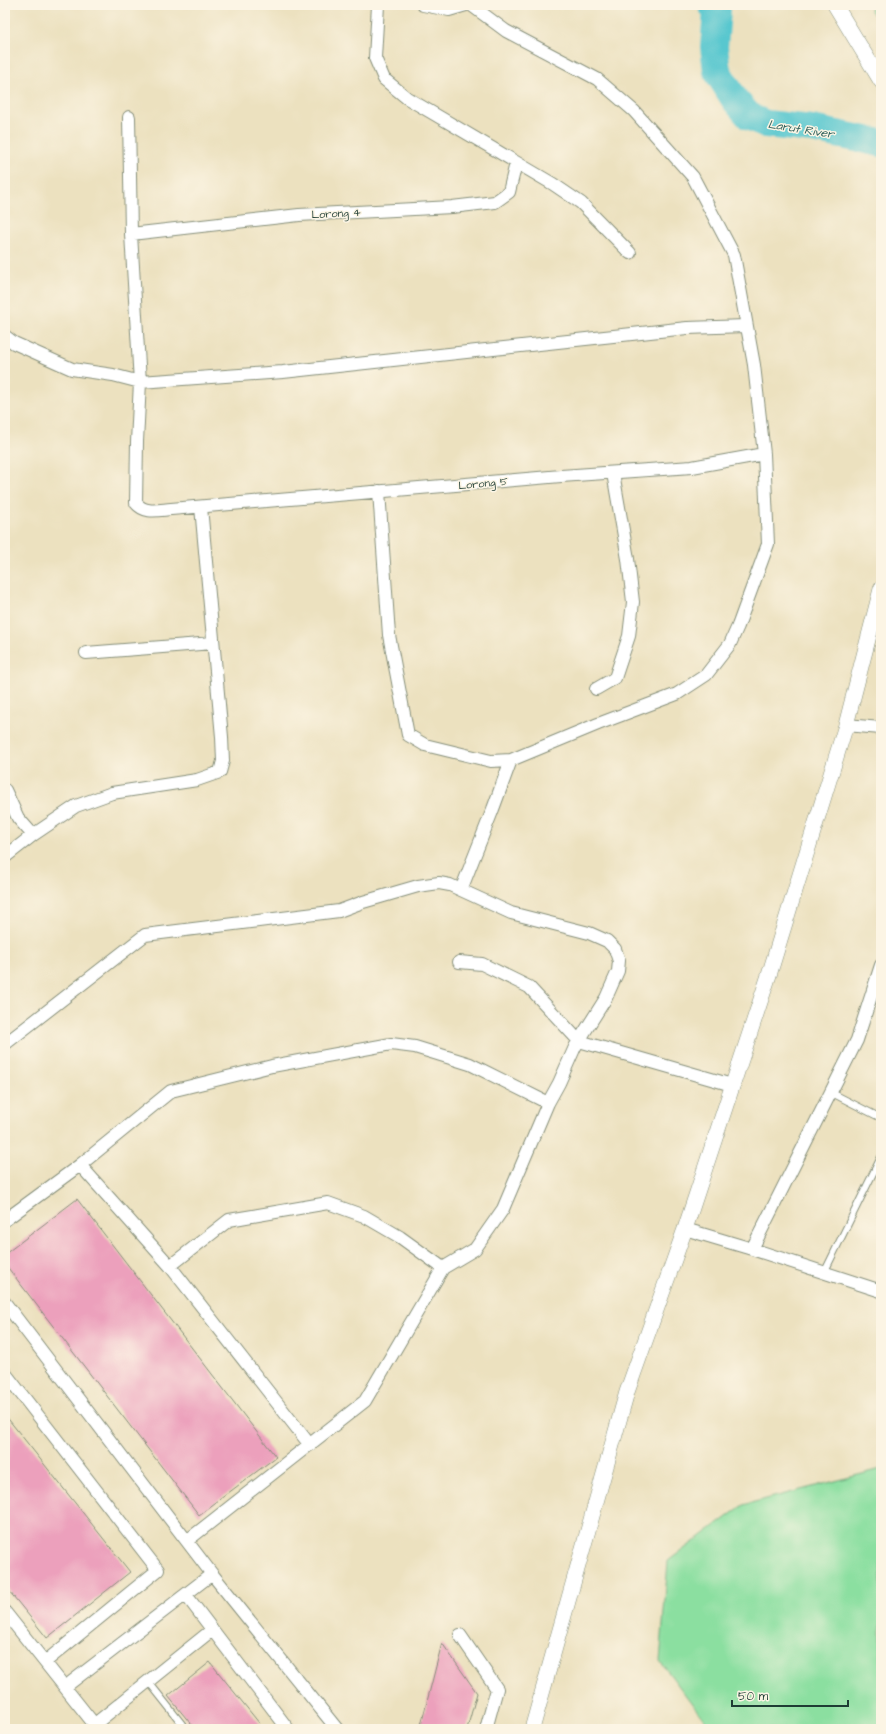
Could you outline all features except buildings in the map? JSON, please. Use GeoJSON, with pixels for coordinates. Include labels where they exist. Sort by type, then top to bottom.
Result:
{"type":"FeatureCollection","features":[{"type":"Feature","properties":{"kind":"street"},"geometry":{"type":"LineString","coordinates":[[378,5],[375,58],[384,79],[407,98],[581,203],[630,253]]}},
{"type":"Feature","properties":{"kind":"street"},"geometry":{"type":"LineString","coordinates":[[423,5],[450,10],[466,5]]}},
{"type":"Feature","properties":{"kind":"street"},"geometry":{"type":"LineString","coordinates":[[379,491],[389,635],[408,735],[425,745],[491,761],[510,760],[612,718],[677,694],[706,675],[730,644],[768,544],[764,454],[754,366],[734,255],[693,177],[634,111],[597,80],[506,31],[471,5]]}},
{"type":"Feature","properties":{"kind":"street"},"geometry":{"type":"LineString","coordinates":[[840,7],[881,81]]}},
{"type":"Feature","properties":{"kind":"street"},"geometry":{"type":"LineString","coordinates":[[129,117],[131,234],[140,382]]}},
{"type":"Feature","properties":{"kind":"street","name":"Lorong 4"},"geometry":{"type":"LineString","coordinates":[[131,234],[299,215],[452,207],[495,202],[509,192],[516,163]]}},
{"type":"Feature","properties":{"kind":"street"},"geometry":{"type":"LineString","coordinates":[[5,336],[14,343],[72,369],[140,382],[283,372],[686,328],[746,326]]}},
{"type":"Feature","properties":{"kind":"street","name":"Lorong 5"},"geometry":{"type":"LineString","coordinates":[[140,382],[136,503],[140,508],[145,510],[201,507],[379,491],[692,467],[764,454]]}},
{"type":"Feature","properties":{"kind":"street"},"geometry":{"type":"LineString","coordinates":[[596,689],[615,678],[629,636],[633,602],[628,559],[613,473]]}},
{"type":"Feature","properties":{"kind":"street"},"geometry":{"type":"LineString","coordinates":[[5,857],[33,835],[76,806],[112,793],[197,780],[220,772],[222,760],[222,737],[201,507]]}},
{"type":"Feature","properties":{"kind":"street"},"geometry":{"type":"LineString","coordinates":[[532,1729],[627,1392],[685,1229],[770,972],[846,725],[881,589]]}},
{"type":"Feature","properties":{"kind":"street"},"geometry":{"type":"LineString","coordinates":[[86,653],[213,643]]}},
{"type":"Feature","properties":{"kind":"street"},"geometry":{"type":"LineString","coordinates":[[846,725],[881,728]]}},
{"type":"Feature","properties":{"kind":"street"},"geometry":{"type":"LineString","coordinates":[[461,890],[493,809],[510,760]]}},
{"type":"Feature","properties":{"kind":"street"},"geometry":{"type":"LineString","coordinates":[[5,790],[18,818],[33,835]]}},
{"type":"Feature","properties":{"kind":"street"},"geometry":{"type":"LineString","coordinates":[[5,1044],[145,935],[339,911],[363,902],[418,886],[439,883],[450,885],[511,913],[589,933],[607,941],[616,949],[618,971],[606,998],[575,1047],[559,1083],[548,1103],[502,1209],[475,1249],[443,1268],[365,1401],[188,1540]]}},
{"type":"Feature","properties":{"kind":"street"},"geometry":{"type":"LineString","coordinates":[[459,962],[482,964],[529,987],[579,1041],[732,1085]]}},
{"type":"Feature","properties":{"kind":"street"},"geometry":{"type":"LineString","coordinates":[[752,1249],[857,1040],[881,965]]}},
{"type":"Feature","properties":{"kind":"street"},"geometry":{"type":"LineString","coordinates":[[5,1220],[80,1165],[171,1091],[272,1066],[391,1044],[433,1052],[470,1064],[548,1103]]}},
{"type":"Feature","properties":{"kind":"street"},"geometry":{"type":"LineString","coordinates":[[80,1165],[170,1266],[310,1445]]}},
{"type":"Feature","properties":{"kind":"street"},"geometry":{"type":"LineString","coordinates":[[170,1266],[229,1220],[328,1203],[364,1216],[400,1237],[443,1268]]}},
{"type":"Feature","properties":{"kind":"street"},"geometry":{"type":"LineString","coordinates":[[685,1229],[881,1291]]}},
{"type":"Feature","properties":{"kind":"street"},"geometry":{"type":"LineString","coordinates":[[5,1303],[188,1540],[212,1574],[337,1729]]}},
{"type":"Feature","properties":{"kind":"street"},"geometry":{"type":"LineString","coordinates":[[5,1373],[158,1570],[45,1662]]}},
{"type":"Feature","properties":{"kind":"street"},"geometry":{"type":"LineString","coordinates":[[65,1687],[212,1574]]}},
{"type":"Feature","properties":{"kind":"street"},"geometry":{"type":"LineString","coordinates":[[186,1595],[288,1729]]}},
{"type":"Feature","properties":{"kind":"street"},"geometry":{"type":"LineString","coordinates":[[5,1612],[96,1727],[148,1681],[212,1630]]}},
{"type":"Feature","properties":{"kind":"street"},"geometry":{"type":"LineString","coordinates":[[460,1635],[497,1689],[486,1729]]}},
{"type":"Feature","properties":{"kind":"lane"},"geometry":{"type":"LineString","coordinates":[[830,1092],[881,1118]]}},
{"type":"Feature","properties":{"kind":"lane"},"geometry":{"type":"LineString","coordinates":[[824,1273],[881,1157]]}},
{"type":"Feature","properties":{"kind":"lane"},"geometry":{"type":"LineString","coordinates":[[148,1681],[186,1729]]}},
{"type":"Feature","properties":{"kind":"green space"},"geometry":{"type":"Polygon","coordinates":[[[877,5],[881,5],[881,26],[870,9],[877,5]]]}},
{"type":"Feature","properties":{"kind":"green space"},"geometry":{"type":"Polygon","coordinates":[[[881,1469],[881,1729],[711,1729],[660,1661],[668,1561],[743,1505],[881,1469]]]}},
{"type":"Feature","properties":{"kind":"waterway","name":"Larut River"},"geometry":{"type":"LineString","coordinates":[[712,5],[717,11],[714,47],[717,71],[735,100],[750,117],[766,124],[812,129],[881,143]]}}]}
